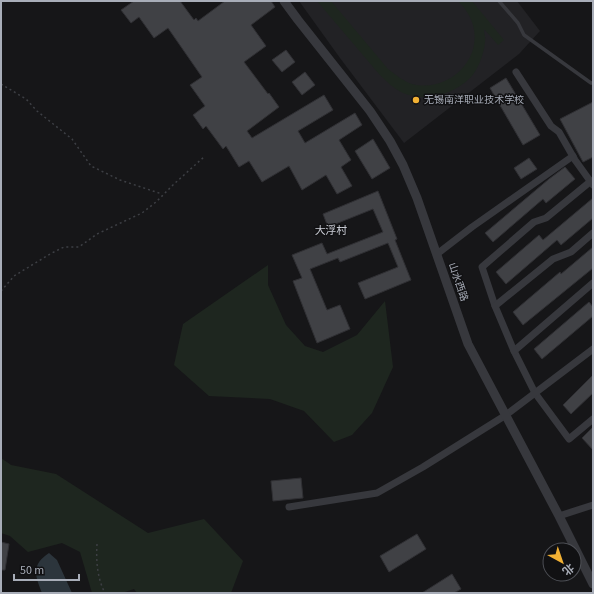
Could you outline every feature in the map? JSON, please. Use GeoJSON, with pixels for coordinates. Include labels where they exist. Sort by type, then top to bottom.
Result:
{"type":"FeatureCollection","features":[{"type":"Feature","properties":{"kind":"street","name":"山水西路"},"geometry":{"type":"LineString","coordinates":[[284,1],[370,111],[390,141],[403,165],[417,198],[468,344],[559,516],[593,584]]}},
{"type":"Feature","properties":{"kind":"street"},"geometry":{"type":"LineString","coordinates":[[516,72],[551,126],[559,132],[573,156],[592,183],[546,218],[534,222],[482,267],[514,351],[536,393],[570,439],[593,419]]}},
{"type":"Feature","properties":{"kind":"street"},"geometry":{"type":"LineString","coordinates":[[437,254],[472,227],[573,156]]}},
{"type":"Feature","properties":{"kind":"street"},"geometry":{"type":"LineString","coordinates":[[496,306],[553,259],[571,252],[593,233]]}},
{"type":"Feature","properties":{"kind":"street"},"geometry":{"type":"LineString","coordinates":[[514,351],[593,283]]}},
{"type":"Feature","properties":{"kind":"street"},"geometry":{"type":"LineString","coordinates":[[289,507],[377,494],[506,415],[593,349]]}},
{"type":"Feature","properties":{"kind":"street"},"geometry":{"type":"LineString","coordinates":[[559,516],[593,506]]}},
{"type":"Feature","properties":{"kind":"lane"},"geometry":{"type":"LineString","coordinates":[[499,1],[518,23],[524,35],[593,83]]}},
{"type":"Feature","properties":{"kind":"path"},"geometry":{"type":"LineString","coordinates":[[1,84],[26,99],[37,111],[72,139],[91,166],[120,180],[163,195]]}},
{"type":"Feature","properties":{"kind":"path"},"geometry":{"type":"LineString","coordinates":[[1,291],[14,276],[50,254],[64,247],[79,247],[97,234],[142,212],[206,156]]}},
{"type":"Feature","properties":{"kind":"path"},"geometry":{"type":"LineString","coordinates":[[97,544],[96,561],[102,588],[105,593]]}},
{"type":"Feature","properties":{"kind":"shaded area","name":"无锡南洋职业技术学校"},"geometry":{"type":"Polygon","coordinates":[[[299,1],[517,1],[540,31],[519,54],[404,143],[299,1]]]}},
{"type":"Feature","properties":{"kind":"shaded area"},"geometry":{"type":"Polygon","coordinates":[[[317,1],[331,1],[388,69],[403,80],[412,84],[425,86],[438,84],[449,79],[467,62],[473,51],[475,38],[473,25],[470,18],[463,6],[458,1],[472,1],[504,40],[498,45],[484,29],[485,40],[483,52],[478,66],[470,78],[463,84],[447,93],[429,97],[411,96],[396,89],[379,74],[317,1]]]}},
{"type":"Feature","properties":{"kind":"shaded area"},"geometry":{"type":"Polygon","coordinates":[[[268,265],[268,285],[286,325],[305,346],[323,352],[357,335],[385,301],[393,367],[372,413],[352,435],[334,442],[304,411],[270,399],[209,396],[174,365],[183,324],[268,265]]]}},
{"type":"Feature","properties":{"kind":"shaded area"},"geometry":{"type":"Polygon","coordinates":[[[1,458],[11,465],[56,474],[148,533],[204,519],[243,561],[231,593],[137,593],[134,589],[122,593],[92,593],[80,552],[62,543],[28,552],[10,536],[1,533],[1,458]]]}},
{"type":"Feature","properties":{"kind":"shaded area"},"geometry":{"type":"Polygon","coordinates":[[[49,553],[57,560],[72,593],[42,593],[36,576],[36,571],[39,562],[49,553]]]}},
{"type":"Feature","properties":{"kind":"building"},"geometry":{"type":"Polygon","coordinates":[[[134,1],[180,1],[194,20],[196,18],[198,21],[225,1],[271,1],[275,7],[251,25],[266,46],[244,62],[279,107],[247,131],[252,138],[324,95],[333,110],[298,131],[305,143],[355,113],[362,125],[339,140],[351,160],[341,167],[352,186],[337,194],[326,175],[302,190],[289,166],[262,182],[249,161],[239,167],[226,146],[223,149],[206,126],[203,129],[193,115],[205,106],[190,85],[202,77],[168,28],[154,38],[139,17],[131,23],[121,10],[134,1]]]}},
{"type":"Feature","properties":{"kind":"building"},"geometry":{"type":"Polygon","coordinates":[[[286,50],[295,62],[282,72],[272,60],[286,50]]]}},
{"type":"Feature","properties":{"kind":"building"},"geometry":{"type":"Polygon","coordinates":[[[305,72],[315,85],[302,95],[292,82],[305,72]]]}},
{"type":"Feature","properties":{"kind":"building"},"geometry":{"type":"Polygon","coordinates":[[[506,78],[540,135],[523,145],[490,88],[506,78]]]}},
{"type":"Feature","properties":{"kind":"building"},"geometry":{"type":"Polygon","coordinates":[[[593,102],[593,157],[583,162],[560,119],[593,102]]]}},
{"type":"Feature","properties":{"kind":"building"},"geometry":{"type":"Polygon","coordinates":[[[373,139],[390,168],[372,179],[355,151],[373,139]]]}},
{"type":"Feature","properties":{"kind":"building"},"geometry":{"type":"Polygon","coordinates":[[[529,158],[537,169],[521,179],[514,168],[529,158]]]}},
{"type":"Feature","properties":{"kind":"building"},"geometry":{"type":"Polygon","coordinates":[[[565,167],[575,179],[546,203],[543,199],[493,242],[485,233],[565,167]]]}},
{"type":"Feature","properties":{"kind":"building"},"geometry":{"type":"Polygon","coordinates":[[[378,191],[411,280],[365,299],[358,283],[398,267],[388,243],[340,262],[338,258],[310,269],[327,310],[340,305],[350,329],[317,343],[293,281],[302,278],[292,255],[322,243],[327,254],[383,232],[373,209],[328,227],[323,214],[378,191]]]}},
{"type":"Feature","properties":{"kind":"building"},"geometry":{"type":"Polygon","coordinates":[[[593,198],[593,218],[561,245],[557,240],[506,284],[496,272],[539,235],[543,240],[593,198]]]}},
{"type":"Feature","properties":{"kind":"building"},"geometry":{"type":"Polygon","coordinates":[[[593,247],[593,268],[523,325],[513,312],[560,272],[561,274],[593,247]]]}},
{"type":"Feature","properties":{"kind":"building"},"geometry":{"type":"Polygon","coordinates":[[[589,302],[593,307],[593,316],[542,359],[534,349],[589,302]]]}},
{"type":"Feature","properties":{"kind":"building"},"geometry":{"type":"Polygon","coordinates":[[[593,375],[593,393],[571,414],[563,405],[593,375]]]}},
{"type":"Feature","properties":{"kind":"building"},"geometry":{"type":"Polygon","coordinates":[[[593,427],[593,450],[582,438],[593,427]]]}},
{"type":"Feature","properties":{"kind":"building"},"geometry":{"type":"Polygon","coordinates":[[[301,478],[303,498],[273,501],[271,481],[301,478]]]}},
{"type":"Feature","properties":{"kind":"building"},"geometry":{"type":"Polygon","coordinates":[[[417,534],[426,549],[389,572],[380,556],[417,534]]]}},
{"type":"Feature","properties":{"kind":"building"},"geometry":{"type":"Polygon","coordinates":[[[1,542],[9,544],[5,570],[1,570],[1,542]]]}},
{"type":"Feature","properties":{"kind":"building"},"geometry":{"type":"Polygon","coordinates":[[[452,574],[461,589],[454,593],[422,593],[452,574]]]}},
{"type":"Feature","properties":{"kind":"place","name":"无锡南洋职业技术学校"},"geometry":{"type":"Point","coordinates":[416,100]}},
{"type":"Feature","properties":{"kind":"district","name":"大浮村"},"geometry":{"type":"Point","coordinates":[331,230]}}]}
